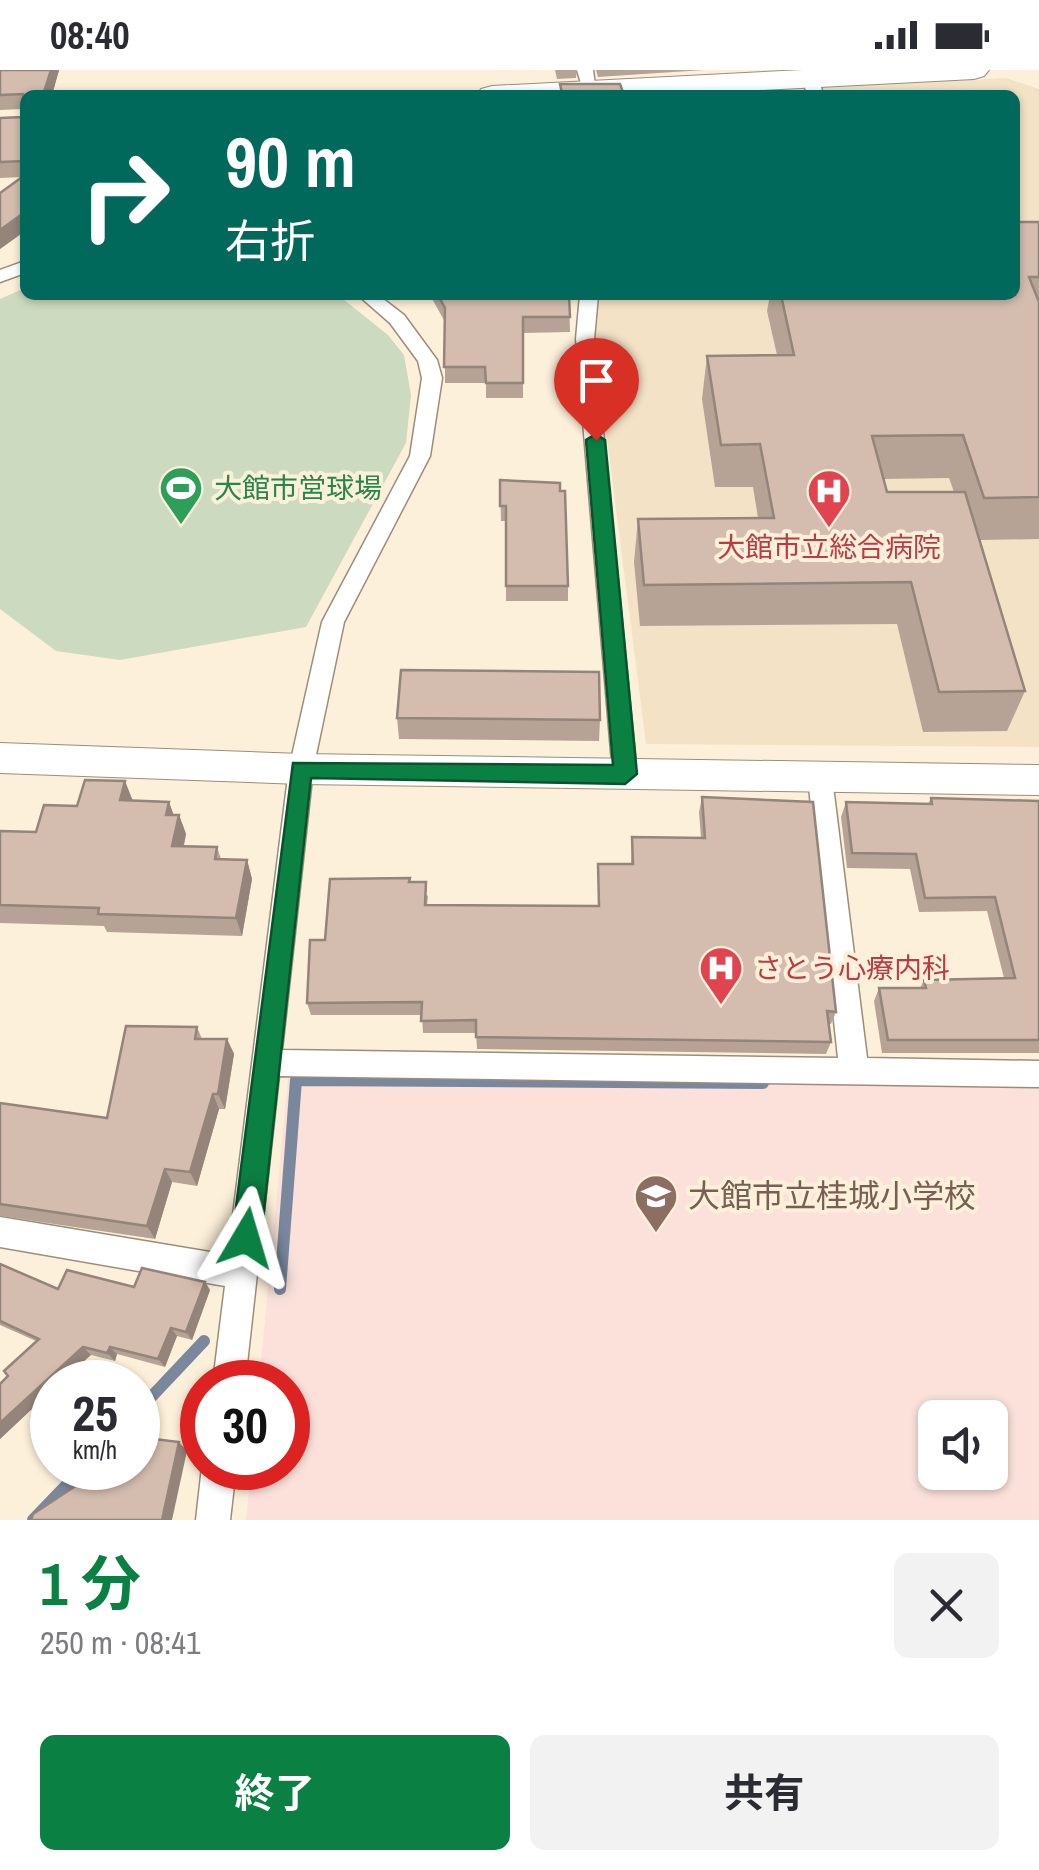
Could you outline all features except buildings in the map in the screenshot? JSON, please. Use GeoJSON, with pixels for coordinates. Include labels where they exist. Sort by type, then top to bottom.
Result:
{"type":"FeatureCollection","features":[{"type":"Feature","properties":{"kind":"highway"},"geometry":{"type":"LineString","coordinates":[[524,90],[587,80],[803,87],[862,73],[974,70]]}},
{"type":"Feature","properties":{"kind":"street"},"geometry":{"type":"LineString","coordinates":[[232,1360],[301,769],[332,622],[420,456],[432,378],[427,360],[397,319],[373,300]]}},
{"type":"Feature","properties":{"kind":"street"},"geometry":{"type":"LineString","coordinates":[[588,300],[584,339],[625,774]]}},
{"type":"Feature","properties":{"kind":"street"},"geometry":{"type":"LineString","coordinates":[[0,758],[301,769],[1039,780]]}},
{"type":"Feature","properties":{"kind":"street"},"geometry":{"type":"LineString","coordinates":[[820,778],[854,1072]]}},
{"type":"Feature","properties":{"kind":"street"},"geometry":{"type":"LineString","coordinates":[[267,1063],[1039,1074]]}},
{"type":"Feature","properties":{"kind":"street"},"geometry":{"type":"LineString","coordinates":[[0,1232],[242,1273]]}},
{"type":"Feature","properties":{"kind":"street"},"geometry":{"type":"LineString","coordinates":[[213,1520],[216,1490]]}},
{"type":"Feature","properties":{"kind":"shaded area","name":"大館市立総合病院"},"geometry":{"type":"Polygon","coordinates":[[[1006,78],[1039,89],[1039,747],[646,744],[591,313],[595,300],[1020,300],[1020,90],[786,90],[1006,78]]]}},
{"type":"Feature","properties":{"kind":"shaded area","name":"大館市立桂城小学校"},"geometry":{"type":"Polygon","coordinates":[[[288,1077],[1039,1085],[1039,1520],[246,1520],[249,1490],[310,1490],[310,1360],[261,1360],[288,1077]]]}},
{"type":"Feature","properties":{"kind":"green space","name":"大館市営球場"},"geometry":{"type":"Polygon","coordinates":[[[20,290],[20,300],[344,300],[388,335],[404,355],[411,395],[406,443],[306,627],[120,660],[56,651],[0,609],[0,299],[20,290]]]}},
{"type":"Feature","properties":{"kind":"waterway"},"geometry":{"type":"LineString","coordinates":[[280,1289],[296,1080],[763,1083]]}},
{"type":"Feature","properties":{"kind":"waterway"},"geometry":{"type":"LineString","coordinates":[[160,1388],[204,1341]]}},
{"type":"Feature","properties":{"kind":"waterway"},"geometry":{"type":"LineString","coordinates":[[33,1520],[62,1490]]}},
{"type":"Feature","properties":{"kind":"place","name":"大館市営球場"},"geometry":{"type":"Point","coordinates":[181,526]}},
{"type":"Feature","properties":{"kind":"place","name":"大館市立総合病院"},"geometry":{"type":"Point","coordinates":[829,529]}},
{"type":"Feature","properties":{"kind":"place","name":"さとう心療内科"},"geometry":{"type":"Point","coordinates":[721,1006]}},
{"type":"Feature","properties":{"kind":"place","name":"大館市立桂城小学校"},"geometry":{"type":"Point","coordinates":[656,1234]}},
{"type":"Feature","properties":{"kind":"route"},"geometry":{"type":"LineString","coordinates":[[246,1238],[301,769],[625,774],[596,440]]}}]}
